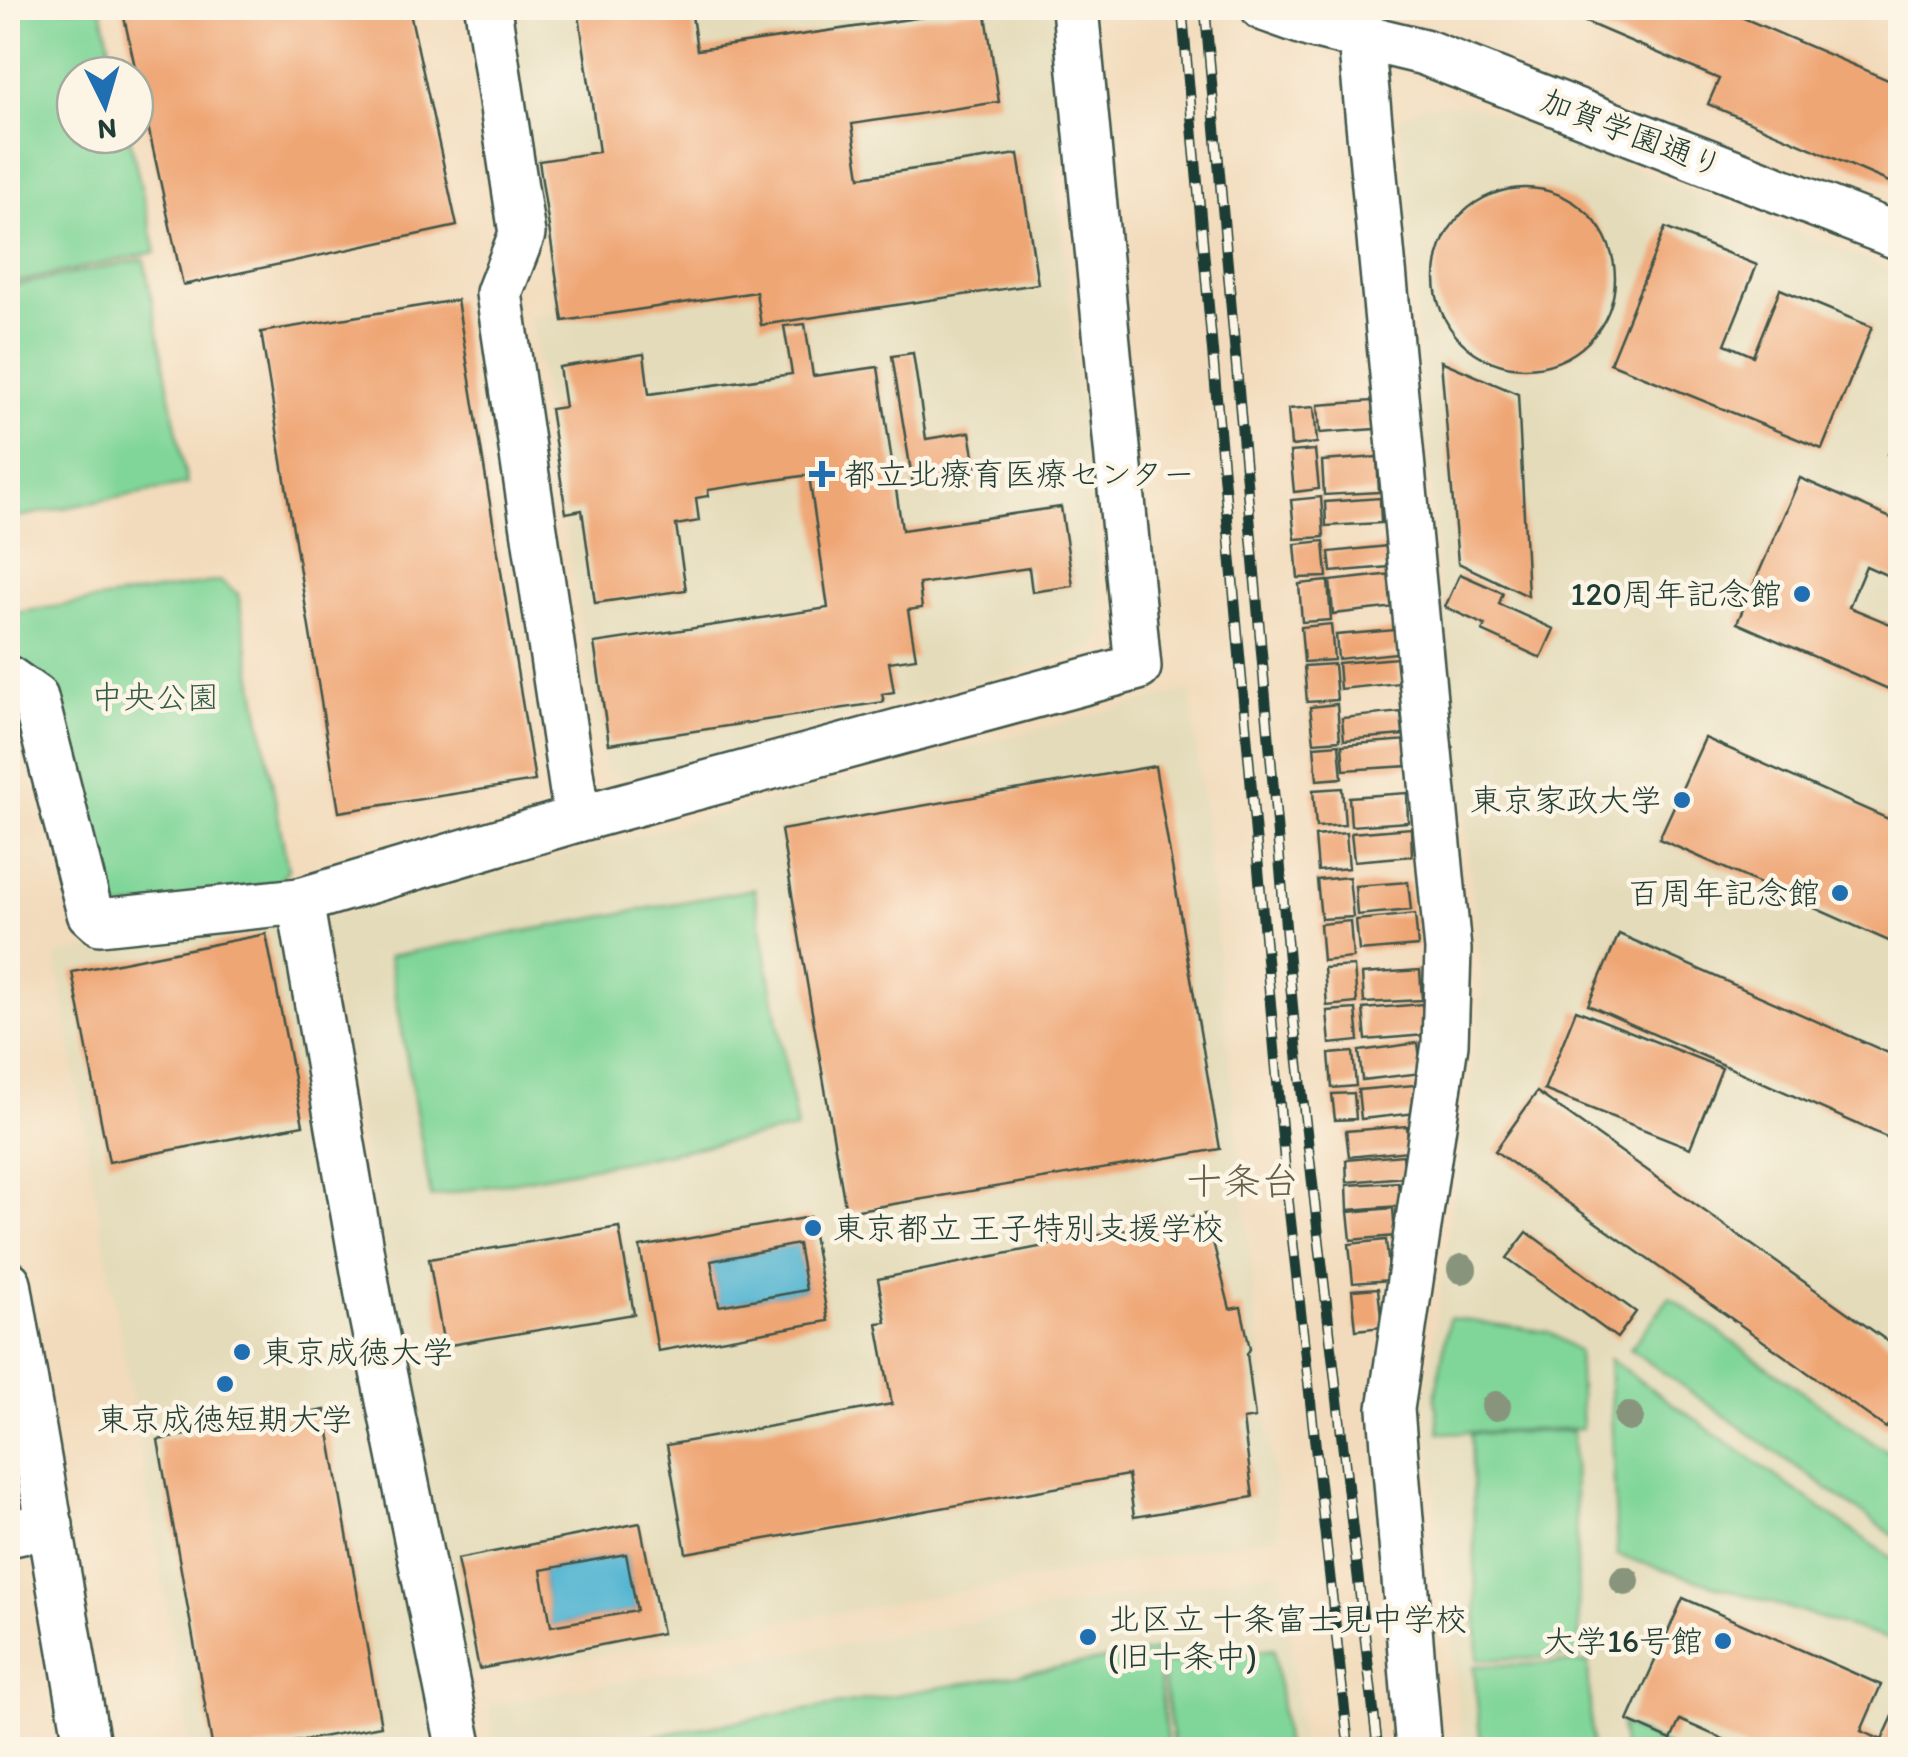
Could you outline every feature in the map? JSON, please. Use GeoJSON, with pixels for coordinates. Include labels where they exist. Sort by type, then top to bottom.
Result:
{"type":"FeatureCollection","features":[{"type":"Feature","properties":{"kind":"street"},"geometry":{"type":"LineString","coordinates":[[488,8],[522,234],[498,294],[577,819]]}},
{"type":"Feature","properties":{"kind":"street"},"geometry":{"type":"LineString","coordinates":[[8,679],[36,698],[90,913],[100,922],[301,910],[577,819],[1138,667],[1074,8]]}},
{"type":"Feature","properties":{"kind":"street","name":"加賀学園通り"},"geometry":{"type":"LineString","coordinates":[[1264,8],[1312,25],[1359,22],[1424,52],[1900,237]]}},
{"type":"Feature","properties":{"kind":"street"},"geometry":{"type":"LineString","coordinates":[[1359,22],[1448,950],[1445,1044],[1391,1410],[1419,1750]]}},
{"type":"Feature","properties":{"kind":"street"},"geometry":{"type":"LineString","coordinates":[[301,910],[372,1312],[460,1750]]}},
{"type":"Feature","properties":{"kind":"street"},"geometry":{"type":"LineString","coordinates":[[8,1288],[28,1530],[88,1750]]}},
{"type":"Feature","properties":{"kind":"shaded area","name":"都立北療育医療センター"},"geometry":{"type":"Polygon","coordinates":[[[511,8],[1062,8],[1076,161],[1055,166],[1104,631],[1094,649],[628,780],[605,771],[531,317],[556,312],[511,8]]]}},
{"type":"Feature","properties":{"kind":"shaded area","name":"東京家政大学"},"geometry":{"type":"Polygon","coordinates":[[[1424,105],[1470,105],[1900,272],[1900,1749],[1462,1749],[1425,1400],[1483,991],[1442,609],[1399,119],[1424,105]]]}},
{"type":"Feature","properties":{"kind":"shaded area","name":"東京都立 王子特別支援学校"},"geometry":{"type":"Polygon","coordinates":[[[1190,689],[1280,1536],[462,1678],[320,919],[1190,689]]]}},
{"type":"Feature","properties":{"kind":"shaded area","name":"東京成徳大学"},"geometry":{"type":"Polygon","coordinates":[[[278,914],[436,1749],[191,1749],[55,955],[278,914]]]}},
{"type":"Feature","properties":{"kind":"shaded area","name":"北区立 十条富士見中学校 (旧十条中)"},"geometry":{"type":"Polygon","coordinates":[[[1283,1569],[1302,1749],[496,1749],[488,1704],[1283,1569]]]}},
{"type":"Feature","properties":{"kind":"green space"},"geometry":{"type":"Polygon","coordinates":[[[8,8],[101,8],[112,55],[55,55],[55,155],[134,155],[156,252],[8,284],[8,8]]]}},
{"type":"Feature","properties":{"kind":"green space"},"geometry":{"type":"Polygon","coordinates":[[[144,259],[187,484],[8,519],[8,287],[144,259]]]}},
{"type":"Feature","properties":{"kind":"green space","name":"中央公園"},"geometry":{"type":"Polygon","coordinates":[[[220,581],[238,594],[288,870],[274,886],[101,912],[8,660],[8,614],[220,581]]]}},
{"type":"Feature","properties":{"kind":"green space"},"geometry":{"type":"Polygon","coordinates":[[[754,889],[797,1129],[431,1197],[389,956],[754,889]]]}},
{"type":"Feature","properties":{"kind":"green space"},"geometry":{"type":"Polygon","coordinates":[[[1670,1297],[1900,1458],[1900,1540],[1630,1349],[1670,1297]]]}},
{"type":"Feature","properties":{"kind":"green space"},"geometry":{"type":"Polygon","coordinates":[[[1449,1318],[1549,1332],[1578,1351],[1582,1428],[1439,1433],[1435,1398],[1449,1318]]]}},
{"type":"Feature","properties":{"kind":"green space"},"geometry":{"type":"Polygon","coordinates":[[[1609,1359],[1900,1564],[1900,1578],[1891,1594],[1900,1602],[1900,1624],[1894,1641],[1617,1555],[1609,1359]]]}},
{"type":"Feature","properties":{"kind":"green space"},"geometry":{"type":"Polygon","coordinates":[[[1573,1431],[1580,1656],[1478,1660],[1471,1434],[1573,1431]]]}},
{"type":"Feature","properties":{"kind":"green space"},"geometry":{"type":"Polygon","coordinates":[[[1274,1649],[1286,1749],[1174,1749],[1161,1664],[1274,1649]]]}},
{"type":"Feature","properties":{"kind":"green space"},"geometry":{"type":"Polygon","coordinates":[[[1156,1651],[1168,1749],[575,1749],[1156,1651]]]}},
{"type":"Feature","properties":{"kind":"green space"},"geometry":{"type":"Polygon","coordinates":[[[1588,1662],[1592,1749],[1481,1749],[1474,1666],[1588,1662]]]}},
{"type":"Feature","properties":{"kind":"green space"},"geometry":{"type":"Polygon","coordinates":[[[1621,1724],[1667,1746],[1623,1749],[1621,1724]]]}},
{"type":"Feature","properties":{"kind":"water"},"geometry":{"type":"Polygon","coordinates":[[[798,1244],[806,1290],[719,1306],[711,1261],[798,1244]]]}},
{"type":"Feature","properties":{"kind":"water"},"geometry":{"type":"Polygon","coordinates":[[[626,1554],[637,1611],[551,1626],[541,1570],[626,1554]]]}},
{"type":"Feature","properties":{"kind":"building"},"geometry":{"type":"Polygon","coordinates":[[[122,8],[409,8],[457,226],[183,285],[154,155],[155,55],[132,55],[122,8]]]}},
{"type":"Feature","properties":{"kind":"building"},"geometry":{"type":"Polygon","coordinates":[[[578,8],[691,8],[697,50],[985,8],[999,102],[852,124],[860,177],[1018,154],[1038,284],[761,325],[756,292],[563,321],[539,161],[599,152],[578,8]]]}},
{"type":"Feature","properties":{"kind":"building"},"geometry":{"type":"Polygon","coordinates":[[[1553,8],[1720,8],[1900,85],[1900,174],[1896,185],[1708,104],[1719,79],[1553,8]]]}},
{"type":"Feature","properties":{"kind":"building"},"geometry":{"type":"Polygon","coordinates":[[[1525,188],[1560,195],[1589,214],[1608,243],[1615,278],[1608,313],[1589,342],[1560,361],[1525,368],[1490,361],[1461,342],[1442,313],[1435,278],[1442,243],[1461,214],[1490,195],[1525,188]]]}},
{"type":"Feature","properties":{"kind":"building"},"geometry":{"type":"Polygon","coordinates":[[[1665,228],[1757,265],[1725,344],[1753,356],[1780,289],[1872,327],[1822,449],[1610,363],[1665,228]]]}},
{"type":"Feature","properties":{"kind":"building"},"geometry":{"type":"Polygon","coordinates":[[[457,300],[535,781],[339,812],[261,332],[457,300]]]}},
{"type":"Feature","properties":{"kind":"building"},"geometry":{"type":"Polygon","coordinates":[[[805,324],[813,376],[878,367],[902,530],[1061,507],[1073,586],[1032,592],[1029,568],[919,584],[922,608],[908,610],[916,658],[889,662],[894,692],[882,694],[884,702],[609,744],[594,643],[828,608],[809,475],[708,490],[708,496],[696,498],[699,521],[676,525],[686,590],[595,603],[582,510],[566,513],[550,409],[565,407],[559,367],[644,354],[649,394],[792,374],[784,326],[805,324]]]}},
{"type":"Feature","properties":{"kind":"building"},"geometry":{"type":"Polygon","coordinates":[[[913,353],[926,439],[970,432],[977,473],[913,484],[892,356],[913,353]]]}},
{"type":"Feature","properties":{"kind":"building"},"geometry":{"type":"Polygon","coordinates":[[[1441,361],[1518,394],[1528,596],[1458,563],[1441,361]]]}},
{"type":"Feature","properties":{"kind":"building"},"geometry":{"type":"Polygon","coordinates":[[[1372,401],[1375,429],[1320,433],[1318,405],[1372,401]]]}},
{"type":"Feature","properties":{"kind":"building"},"geometry":{"type":"Polygon","coordinates":[[[1314,407],[1317,443],[1291,446],[1288,409],[1314,407]]]}},
{"type":"Feature","properties":{"kind":"building"},"geometry":{"type":"Polygon","coordinates":[[[1900,428],[1900,461],[1888,455],[1900,428]]]}},
{"type":"Feature","properties":{"kind":"building"},"geometry":{"type":"Polygon","coordinates":[[[1315,450],[1319,489],[1294,492],[1290,452],[1315,450]]]}},
{"type":"Feature","properties":{"kind":"building"},"geometry":{"type":"Polygon","coordinates":[[[1377,457],[1379,492],[1324,495],[1322,461],[1377,457]]]}},
{"type":"Feature","properties":{"kind":"building","name":"120周年記念館"},"geometry":{"type":"Polygon","coordinates":[[[1800,478],[1900,522],[1900,581],[1866,566],[1849,607],[1900,628],[1900,694],[1737,623],[1800,478]]]}},
{"type":"Feature","properties":{"kind":"building"},"geometry":{"type":"Polygon","coordinates":[[[1321,497],[1324,537],[1295,539],[1291,500],[1321,497]]]}},
{"type":"Feature","properties":{"kind":"building"},"geometry":{"type":"Polygon","coordinates":[[[1380,498],[1381,523],[1326,526],[1325,502],[1380,498]]]}},
{"type":"Feature","properties":{"kind":"building"},"geometry":{"type":"Polygon","coordinates":[[[1324,541],[1327,577],[1298,578],[1295,544],[1324,541]]]}},
{"type":"Feature","properties":{"kind":"building"},"geometry":{"type":"Polygon","coordinates":[[[1388,546],[1389,567],[1331,572],[1329,552],[1388,546]]]}},
{"type":"Feature","properties":{"kind":"building"},"geometry":{"type":"Polygon","coordinates":[[[1393,574],[1396,607],[1333,614],[1330,581],[1393,574]]]}},
{"type":"Feature","properties":{"kind":"building"},"geometry":{"type":"Polygon","coordinates":[[[1460,574],[1503,593],[1499,604],[1554,629],[1541,658],[1482,631],[1485,625],[1445,607],[1460,574]]]}},
{"type":"Feature","properties":{"kind":"building"},"geometry":{"type":"Polygon","coordinates":[[[1328,581],[1331,620],[1302,622],[1299,584],[1328,581]]]}},
{"type":"Feature","properties":{"kind":"building"},"geometry":{"type":"Polygon","coordinates":[[[1331,624],[1334,660],[1304,662],[1301,627],[1331,624]]]}},
{"type":"Feature","properties":{"kind":"building"},"geometry":{"type":"Polygon","coordinates":[[[1395,630],[1397,653],[1338,659],[1336,635],[1395,630]]]}},
{"type":"Feature","properties":{"kind":"building"},"geometry":{"type":"Polygon","coordinates":[[[1397,658],[1400,683],[1340,689],[1338,663],[1397,658]]]}},
{"type":"Feature","properties":{"kind":"building"},"geometry":{"type":"Polygon","coordinates":[[[1334,664],[1337,700],[1307,702],[1304,666],[1334,664]]]}},
{"type":"Feature","properties":{"kind":"building"},"geometry":{"type":"Polygon","coordinates":[[[1337,704],[1340,740],[1314,742],[1310,707],[1337,704]]]}},
{"type":"Feature","properties":{"kind":"building"},"geometry":{"type":"Polygon","coordinates":[[[1401,712],[1403,735],[1344,740],[1342,718],[1401,712]]]}},
{"type":"Feature","properties":{"kind":"building","name":"百周年記念館"},"geometry":{"type":"Polygon","coordinates":[[[1705,738],[1900,824],[1900,946],[1659,839],[1705,738]]]}},
{"type":"Feature","properties":{"kind":"building"},"geometry":{"type":"Polygon","coordinates":[[[1408,740],[1409,766],[1344,770],[1342,745],[1408,740]]]}},
{"type":"Feature","properties":{"kind":"building"},"geometry":{"type":"Polygon","coordinates":[[[1339,744],[1342,778],[1317,780],[1314,746],[1339,744]]]}},
{"type":"Feature","properties":{"kind":"building"},"geometry":{"type":"Polygon","coordinates":[[[1155,766],[1220,1149],[846,1212],[781,830],[1155,766]]]}},
{"type":"Feature","properties":{"kind":"building"},"geometry":{"type":"Polygon","coordinates":[[[1342,788],[1345,825],[1316,827],[1313,790],[1342,788]]]}},
{"type":"Feature","properties":{"kind":"building"},"geometry":{"type":"Polygon","coordinates":[[[1407,793],[1408,822],[1351,826],[1349,797],[1407,793]]]}},
{"type":"Feature","properties":{"kind":"building"},"geometry":{"type":"Polygon","coordinates":[[[1411,828],[1412,856],[1354,861],[1351,833],[1411,828]]]}},
{"type":"Feature","properties":{"kind":"building"},"geometry":{"type":"Polygon","coordinates":[[[1346,833],[1349,868],[1318,871],[1315,836],[1346,833]]]}},
{"type":"Feature","properties":{"kind":"building"},"geometry":{"type":"Polygon","coordinates":[[[1349,877],[1353,917],[1321,919],[1317,880],[1349,877]]]}},
{"type":"Feature","properties":{"kind":"building"},"geometry":{"type":"Polygon","coordinates":[[[1408,882],[1411,910],[1357,915],[1355,886],[1408,882]]]}},
{"type":"Feature","properties":{"kind":"building"},"geometry":{"type":"Polygon","coordinates":[[[1415,914],[1418,946],[1359,951],[1356,920],[1415,914]]]}},
{"type":"Feature","properties":{"kind":"building"},"geometry":{"type":"Polygon","coordinates":[[[1350,921],[1353,958],[1323,961],[1320,924],[1350,921]]]}},
{"type":"Feature","properties":{"kind":"building"},"geometry":{"type":"Polygon","coordinates":[[[266,934],[303,1125],[109,1162],[72,972],[266,934]]]}},
{"type":"Feature","properties":{"kind":"building"},"geometry":{"type":"Polygon","coordinates":[[[1619,934],[1900,1058],[1900,1143],[1588,1005],[1619,934]]]}},
{"type":"Feature","properties":{"kind":"building"},"geometry":{"type":"Polygon","coordinates":[[[1354,966],[1357,1003],[1327,1006],[1324,968],[1354,966]]]}},
{"type":"Feature","properties":{"kind":"building"},"geometry":{"type":"Polygon","coordinates":[[[1420,970],[1422,1000],[1364,1003],[1362,974],[1420,970]]]}},
{"type":"Feature","properties":{"kind":"building"},"geometry":{"type":"Polygon","coordinates":[[[1422,1004],[1425,1035],[1366,1040],[1363,1009],[1422,1004]]]}},
{"type":"Feature","properties":{"kind":"building"},"geometry":{"type":"Polygon","coordinates":[[[1356,1009],[1359,1041],[1330,1044],[1327,1011],[1356,1009]]]}},
{"type":"Feature","properties":{"kind":"building"},"geometry":{"type":"Polygon","coordinates":[[[1576,1010],[1722,1068],[1690,1148],[1544,1090],[1576,1010]]]}},
{"type":"Feature","properties":{"kind":"building"},"geometry":{"type":"Polygon","coordinates":[[[1418,1043],[1422,1073],[1362,1080],[1359,1051],[1418,1043]]]}},
{"type":"Feature","properties":{"kind":"building"},"geometry":{"type":"Polygon","coordinates":[[[1353,1052],[1356,1086],[1332,1088],[1329,1054],[1353,1052]]]}},
{"type":"Feature","properties":{"kind":"building"},"geometry":{"type":"Polygon","coordinates":[[[1414,1085],[1417,1113],[1361,1119],[1358,1090],[1414,1085]]]}},
{"type":"Feature","properties":{"kind":"building"},"geometry":{"type":"Polygon","coordinates":[[[1537,1092],[1900,1350],[1900,1423],[1892,1420],[1886,1428],[1495,1151],[1537,1092]]]}},
{"type":"Feature","properties":{"kind":"building"},"geometry":{"type":"Polygon","coordinates":[[[1354,1093],[1356,1119],[1335,1120],[1332,1094],[1354,1093]]]}},
{"type":"Feature","properties":{"kind":"building"},"geometry":{"type":"Polygon","coordinates":[[[1407,1126],[1409,1151],[1349,1157],[1346,1131],[1407,1126]]]}},
{"type":"Feature","properties":{"kind":"building"},"geometry":{"type":"Polygon","coordinates":[[[1403,1155],[1405,1177],[1347,1182],[1346,1160],[1403,1155]]]}},
{"type":"Feature","properties":{"kind":"building"},"geometry":{"type":"Polygon","coordinates":[[[1398,1182],[1400,1206],[1348,1210],[1347,1185],[1398,1182]]]}},
{"type":"Feature","properties":{"kind":"building"},"geometry":{"type":"Polygon","coordinates":[[[1393,1208],[1395,1236],[1351,1240],[1348,1212],[1393,1208]]]}},
{"type":"Feature","properties":{"kind":"building"},"geometry":{"type":"Polygon","coordinates":[[[1206,1214],[1230,1309],[1241,1307],[1250,1349],[1247,1354],[1255,1418],[1243,1420],[1253,1497],[1134,1517],[1128,1475],[686,1553],[667,1445],[892,1404],[877,1323],[886,1322],[878,1279],[1206,1214]]]}},
{"type":"Feature","properties":{"kind":"building"},"geometry":{"type":"Polygon","coordinates":[[[810,1217],[828,1321],[658,1351],[640,1247],[810,1217]],[[798,1244],[711,1261],[719,1306],[806,1290],[798,1244]]]}},
{"type":"Feature","properties":{"kind":"building"},"geometry":{"type":"Polygon","coordinates":[[[619,1227],[634,1314],[444,1346],[429,1259],[619,1227]]]}},
{"type":"Feature","properties":{"kind":"building"},"geometry":{"type":"Polygon","coordinates":[[[1527,1232],[1636,1312],[1617,1338],[1507,1258],[1527,1232]]]}},
{"type":"Feature","properties":{"kind":"building"},"geometry":{"type":"Polygon","coordinates":[[[1386,1240],[1390,1280],[1353,1283],[1349,1244],[1386,1240]]]}},
{"type":"Feature","properties":{"kind":"building"},"geometry":{"type":"Polygon","coordinates":[[[1378,1288],[1382,1327],[1356,1330],[1352,1290],[1378,1288]]]}},
{"type":"Feature","properties":{"kind":"building"},"geometry":{"type":"Polygon","coordinates":[[[325,1410],[381,1726],[251,1750],[213,1750],[158,1440],[325,1410]]]}},
{"type":"Feature","properties":{"kind":"building"},"geometry":{"type":"Polygon","coordinates":[[[640,1523],[662,1633],[479,1669],[457,1559],[640,1523]],[[626,1554],[541,1570],[551,1626],[637,1611],[626,1554]]]}},
{"type":"Feature","properties":{"kind":"building","name":"大学16号館"},"geometry":{"type":"Polygon","coordinates":[[[1683,1598],[1881,1685],[1861,1731],[1882,1740],[1900,1701],[1900,1750],[1748,1750],[1680,1720],[1671,1740],[1628,1721],[1683,1598]]]}},
{"type":"Feature","properties":{"kind":"building"},"geometry":{"type":"Polygon","coordinates":[[[9,1703],[18,1750],[8,1750],[9,1703]]]}},
{"type":"Feature","properties":{"kind":"railway"},"geometry":{"type":"LineString","coordinates":[[1182,8],[1287,1189],[1349,1750]]}},
{"type":"Feature","properties":{"kind":"railway"},"geometry":{"type":"LineString","coordinates":[[1205,8],[1294,1023],[1378,1750]]}},
{"type":"Feature","properties":{"kind":"place","name":"都立北療育医療センター"},"geometry":{"type":"Point","coordinates":[822,474]}},
{"type":"Feature","properties":{"kind":"place","name":"120周年記念館"},"geometry":{"type":"Point","coordinates":[1802,594]}},
{"type":"Feature","properties":{"kind":"place","name":"東京家政大学"},"geometry":{"type":"Point","coordinates":[1682,800]}},
{"type":"Feature","properties":{"kind":"place","name":"百周年記念館"},"geometry":{"type":"Point","coordinates":[1840,893]}},
{"type":"Feature","properties":{"kind":"place","name":"東京都立 王子特別支援学校"},"geometry":{"type":"Point","coordinates":[813,1228]}},
{"type":"Feature","properties":{"kind":"place","name":"東京成徳大学"},"geometry":{"type":"Point","coordinates":[242,1352]}},
{"type":"Feature","properties":{"kind":"place","name":"東京成徳短期大学"},"geometry":{"type":"Point","coordinates":[225,1384]}},
{"type":"Feature","properties":{"kind":"place","name":"北区立 十条富士見中学校 (旧十条中)"},"geometry":{"type":"Point","coordinates":[1088,1637]}},
{"type":"Feature","properties":{"kind":"place","name":"大学16号館"},"geometry":{"type":"Point","coordinates":[1723,1641]}},
{"type":"Feature","properties":{"kind":"district","name":"十条台"},"geometry":{"type":"Point","coordinates":[1242,1181]}}]}
